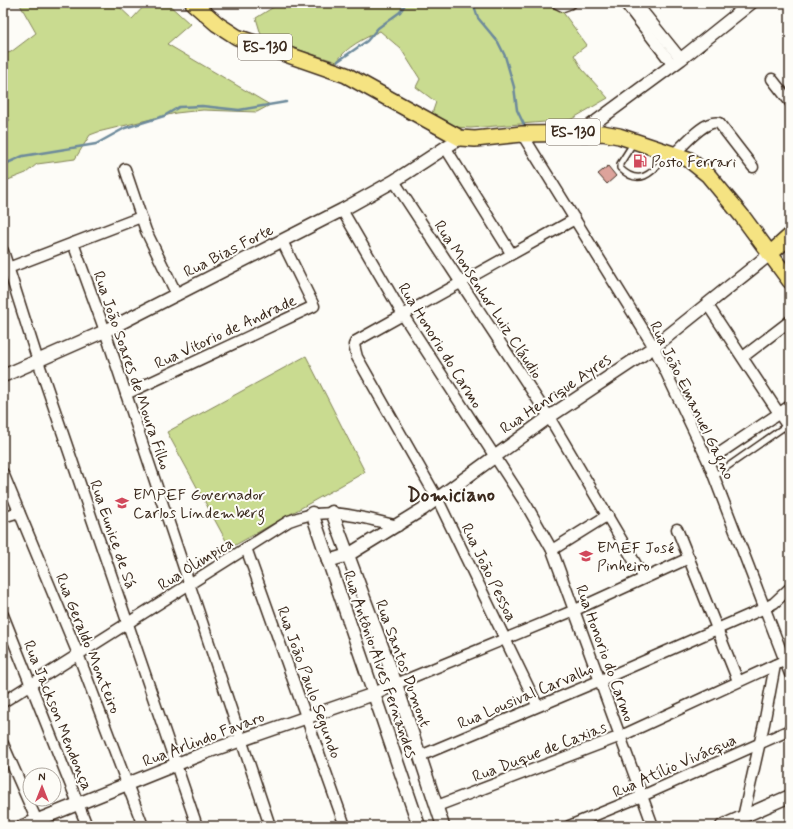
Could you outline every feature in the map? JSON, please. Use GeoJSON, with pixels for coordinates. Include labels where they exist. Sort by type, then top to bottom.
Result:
{"type":"FeatureCollection","features":[{"type":"Feature","properties":{"kind":"main road","name":"ES-130"},"geometry":{"type":"LineString","coordinates":[[193,3],[217,24],[237,37],[346,75],[460,138],[475,139],[522,134],[582,132],[602,133],[635,141],[688,159],[708,175],[790,281]]}},
{"type":"Feature","properties":{"kind":"main road","name":"Rua Henrique Ayres"},"geometry":{"type":"LineString","coordinates":[[770,254],[790,236]]}},
{"type":"Feature","properties":{"kind":"street"},"geometry":{"type":"LineString","coordinates":[[557,3],[563,6],[571,3]]}},
{"type":"Feature","properties":{"kind":"street"},"geometry":{"type":"LineString","coordinates":[[625,3],[677,62]]}},
{"type":"Feature","properties":{"kind":"street"},"geometry":{"type":"LineString","coordinates":[[636,3],[677,62]]}},
{"type":"Feature","properties":{"kind":"street"},"geometry":{"type":"LineString","coordinates":[[582,132],[677,62],[751,3]]}},
{"type":"Feature","properties":{"kind":"street"},"geometry":{"type":"LineString","coordinates":[[772,79],[790,102]]}},
{"type":"Feature","properties":{"kind":"street"},"geometry":{"type":"LineString","coordinates":[[672,153],[705,126],[714,122],[719,123],[753,166]]}},
{"type":"Feature","properties":{"kind":"street","name":"Rua João Emanuel Gagno"},"geometry":{"type":"LineString","coordinates":[[522,134],[654,347],[708,461],[765,608],[788,659],[790,674]]}},
{"type":"Feature","properties":{"kind":"street","name":"Rua Bias Forte"},"geometry":{"type":"LineString","coordinates":[[3,376],[105,331],[342,210],[394,181],[460,138]]}},
{"type":"Feature","properties":{"kind":"street"},"geometry":{"type":"LineString","coordinates":[[445,147],[511,253]]}},
{"type":"Feature","properties":{"kind":"street"},"geometry":{"type":"LineString","coordinates":[[125,169],[141,217],[176,295]]}},
{"type":"Feature","properties":{"kind":"street","name":"Rua Monsenhor Luiz Cláudio"},"geometry":{"type":"LineString","coordinates":[[394,181],[549,417],[608,514],[644,578]]}},
{"type":"Feature","properties":{"kind":"street","name":"Rua Honorio do Carmo"},"geometry":{"type":"LineString","coordinates":[[342,210],[403,315],[527,506],[552,550],[653,826]]}},
{"type":"Feature","properties":{"kind":"street"},"geometry":{"type":"LineString","coordinates":[[6,269],[141,217]]}},
{"type":"Feature","properties":{"kind":"street"},"geometry":{"type":"LineString","coordinates":[[403,315],[511,253],[575,219]]}},
{"type":"Feature","properties":{"kind":"street","name":"Rua Vitorio de Andrade"},"geometry":{"type":"LineString","coordinates":[[126,394],[314,306],[282,241]]}},
{"type":"Feature","properties":{"kind":"street","name":"Rua João Soares de Moura Filho"},"geometry":{"type":"LineString","coordinates":[[73,243],[105,331],[190,584],[240,740],[270,826]]}},
{"type":"Feature","properties":{"kind":"street","name":"Rua Eunice de Sá"},"geometry":{"type":"LineString","coordinates":[[3,251],[6,269],[129,622],[197,826]]}},
{"type":"Feature","properties":{"kind":"street","name":"Rua Henrique Ayres"},"geometry":{"type":"LineString","coordinates":[[328,561],[348,555],[398,526],[549,417],[654,347],[770,254]]}},
{"type":"Feature","properties":{"kind":"street"},"geometry":{"type":"LineString","coordinates":[[707,304],[788,428]]}},
{"type":"Feature","properties":{"kind":"street","name":"Rua João Pessoa"},"geometry":{"type":"LineString","coordinates":[[403,315],[356,341],[354,349],[357,357],[437,498],[506,638],[537,705]]}},
{"type":"Feature","properties":{"kind":"street"},"geometry":{"type":"LineString","coordinates":[[743,357],[790,320]]}},
{"type":"Feature","properties":{"kind":"street"},"geometry":{"type":"LineString","coordinates":[[708,461],[790,406]]}},
{"type":"Feature","properties":{"kind":"street","name":"Rua Geraldo Monteiro"},"geometry":{"type":"LineString","coordinates":[[3,473],[78,654],[129,783],[143,826]]}},
{"type":"Feature","properties":{"kind":"street"},"geometry":{"type":"LineString","coordinates":[[3,517],[19,512]]}},
{"type":"Feature","properties":{"kind":"street","name":"Rua Olimpica"},"geometry":{"type":"LineString","coordinates":[[3,702],[289,520],[312,513],[332,512],[398,526]]}},
{"type":"Feature","properties":{"kind":"street","name":"Rua Santos Dumont"},"geometry":{"type":"LineString","coordinates":[[332,512],[396,684],[443,826]]}},
{"type":"Feature","properties":{"kind":"street","name":"Rua Antônio Alves Fernandes"},"geometry":{"type":"LineString","coordinates":[[312,513],[419,826]]}},
{"type":"Feature","properties":{"kind":"street"},"geometry":{"type":"LineString","coordinates":[[552,550],[608,514]]}},
{"type":"Feature","properties":{"kind":"street"},"geometry":{"type":"LineString","coordinates":[[678,529],[738,681]]}},
{"type":"Feature","properties":{"kind":"street","name":"Rua João Paulo Segundo"},"geometry":{"type":"LineString","coordinates":[[246,548],[308,717],[345,826]]}},
{"type":"Feature","properties":{"kind":"street"},"geometry":{"type":"LineString","coordinates":[[396,684],[575,610],[689,558]]}},
{"type":"Feature","properties":{"kind":"street","name":"Rua Lousival Carvalho"},"geometry":{"type":"LineString","coordinates":[[420,756],[774,604],[790,588]]}},
{"type":"Feature","properties":{"kind":"street","name":"Rua Jackson Mendonça"},"geometry":{"type":"LineString","coordinates":[[3,615],[87,826]]}},
{"type":"Feature","properties":{"kind":"street","name":"Rua Duque de Caxias"},"geometry":{"type":"LineString","coordinates":[[437,806],[621,736],[788,659]]}},
{"type":"Feature","properties":{"kind":"street"},"geometry":{"type":"LineString","coordinates":[[742,822],[775,665]]}},
{"type":"Feature","properties":{"kind":"street","name":"Rua Arlindo Favaro"},"geometry":{"type":"LineString","coordinates":[[23,826],[176,764],[240,740],[374,694],[396,684]]}},
{"type":"Feature","properties":{"kind":"street","name":"Rua Atílio Vivácqua"},"geometry":{"type":"LineString","coordinates":[[575,825],[790,730]]}},
{"type":"Feature","properties":{"kind":"street"},"geometry":{"type":"LineString","coordinates":[[3,744],[36,820]]}},
{"type":"Feature","properties":{"kind":"street"},"geometry":{"type":"LineString","coordinates":[[722,826],[742,822],[790,796]]}},
{"type":"Feature","properties":{"kind":"lane"},"geometry":{"type":"LineString","coordinates":[[635,141],[620,164],[620,168],[629,175],[641,178],[646,176],[672,153]]}},
{"type":"Feature","properties":{"kind":"lane"},"geometry":{"type":"LineString","coordinates":[[714,476],[788,428]]}},
{"type":"Feature","properties":{"kind":"green space"},"geometry":{"type":"Polygon","coordinates":[[[19,3],[115,3],[132,19],[147,3],[167,3],[190,24],[167,44],[270,105],[257,112],[203,110],[176,113],[98,132],[90,135],[75,159],[37,164],[26,173],[3,182],[3,124],[10,120],[3,109],[3,54],[11,52],[36,33],[19,3]]]}},
{"type":"Feature","properties":{"kind":"green space"},"geometry":{"type":"Polygon","coordinates":[[[280,3],[556,3],[587,45],[574,55],[582,69],[608,98],[570,120],[471,128],[454,127],[430,119],[436,102],[416,87],[420,79],[401,49],[380,31],[350,47],[337,62],[262,38],[256,18],[280,3]]]}},
{"type":"Feature","properties":{"kind":"green space"},"geometry":{"type":"Polygon","coordinates":[[[306,356],[365,472],[230,548],[167,432],[306,356]]]}},
{"type":"Feature","properties":{"kind":"building"},"geometry":{"type":"Polygon","coordinates":[[[608,166],[616,176],[607,184],[598,174],[608,166]]]}},
{"type":"Feature","properties":{"kind":"waterway"},"geometry":{"type":"LineString","coordinates":[[338,61],[367,41],[378,28],[400,12],[406,3]]}},
{"type":"Feature","properties":{"kind":"waterway"},"geometry":{"type":"LineString","coordinates":[[473,3],[478,18],[498,42],[505,56],[514,87],[517,110],[526,129]]}},
{"type":"Feature","properties":{"kind":"waterway"},"geometry":{"type":"LineString","coordinates":[[3,165],[23,156],[96,144],[125,128],[164,116],[179,107],[202,106],[239,110],[286,102]]}},
{"type":"Feature","properties":{"kind":"place","name":"Posto Ferrari"},"geometry":{"type":"Point","coordinates":[640,161]}},
{"type":"Feature","properties":{"kind":"place","name":"EMPEF Governador Carlos Lindemberg"},"geometry":{"type":"Point","coordinates":[122,503]}},
{"type":"Feature","properties":{"kind":"place","name":"EMEF José Pinheiro"},"geometry":{"type":"Point","coordinates":[586,556]}},
{"type":"Feature","properties":{"kind":"district","name":"Domiciano"},"geometry":{"type":"Point","coordinates":[451,494]}}]}
